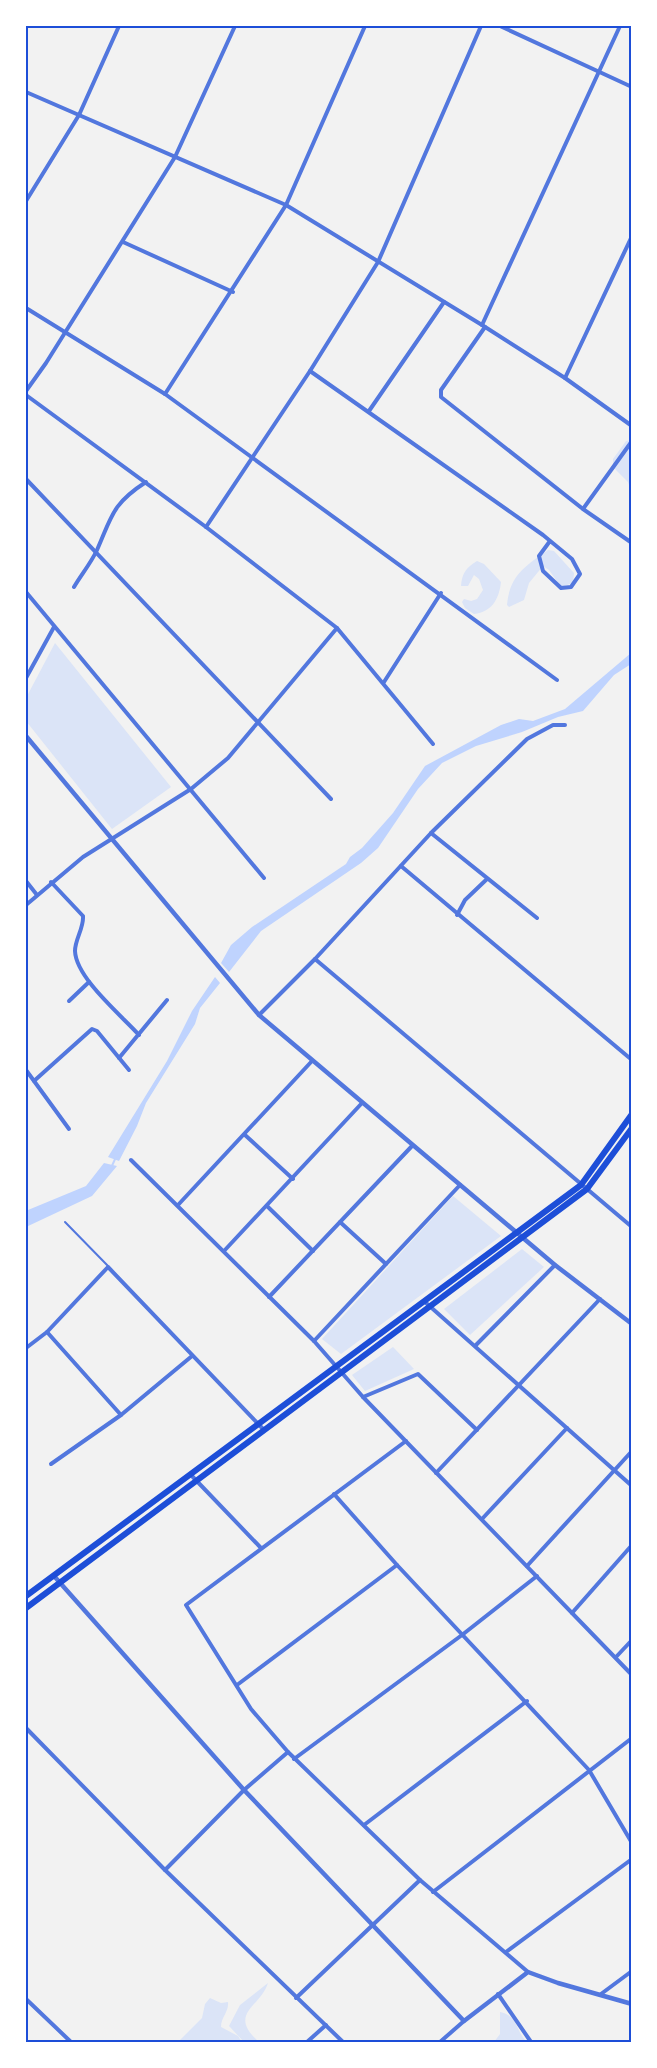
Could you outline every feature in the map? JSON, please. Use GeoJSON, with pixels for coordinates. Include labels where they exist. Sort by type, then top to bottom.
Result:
{"type":"FeatureCollection","features":[{"type":"Feature","properties":{"kind":"main road"},"geometry":{"type":"LineString","coordinates":[[26,1608],[196,1481],[262,1427],[425,1302],[584,1187],[632,1114]]}},
{"type":"Feature","properties":{"kind":"main road"},"geometry":{"type":"LineString","coordinates":[[339,1370],[432,1306],[524,1238],[584,1187],[632,1128]]}},
{"type":"Feature","properties":{"kind":"main road"},"geometry":{"type":"LineString","coordinates":[[26,1596],[191,1474],[262,1427]]}},
{"type":"Feature","properties":{"kind":"street"},"geometry":{"type":"LineString","coordinates":[[26,201],[28,192],[79,115],[119,26]]}},
{"type":"Feature","properties":{"kind":"street"},"geometry":{"type":"LineString","coordinates":[[235,26],[175,157],[26,393],[206,526],[337,628],[433,744]]}},
{"type":"Feature","properties":{"kind":"street"},"geometry":{"type":"LineString","coordinates":[[165,394],[286,206],[365,26]]}},
{"type":"Feature","properties":{"kind":"street"},"geometry":{"type":"LineString","coordinates":[[206,526],[310,371],[378,262],[481,26]]}},
{"type":"Feature","properties":{"kind":"street"},"geometry":{"type":"LineString","coordinates":[[500,26],[632,87]]}},
{"type":"Feature","properties":{"kind":"street"},"geometry":{"type":"LineString","coordinates":[[620,26],[484,326],[441,390],[441,397],[583,509],[632,543]]}},
{"type":"Feature","properties":{"kind":"street"},"geometry":{"type":"LineString","coordinates":[[26,93],[286,206],[484,326],[565,378],[632,426]]}},
{"type":"Feature","properties":{"kind":"street"},"geometry":{"type":"LineString","coordinates":[[565,378],[632,236]]}},
{"type":"Feature","properties":{"kind":"street"},"geometry":{"type":"LineString","coordinates":[[123,242],[232,292]]}},
{"type":"Feature","properties":{"kind":"street"},"geometry":{"type":"LineString","coordinates":[[369,411],[444,302]]}},
{"type":"Feature","properties":{"kind":"street"},"geometry":{"type":"LineString","coordinates":[[26,308],[165,394],[441,593],[557,680]]}},
{"type":"Feature","properties":{"kind":"street"},"geometry":{"type":"LineString","coordinates":[[310,371],[550,541],[578,568],[580,574],[571,587],[561,588],[543,571],[539,556],[550,541]]}},
{"type":"Feature","properties":{"kind":"street"},"geometry":{"type":"LineString","coordinates":[[583,509],[632,441]]}},
{"type":"Feature","properties":{"kind":"street"},"geometry":{"type":"LineString","coordinates":[[26,478],[331,799]]}},
{"type":"Feature","properties":{"kind":"street"},"geometry":{"type":"LineString","coordinates":[[74,587],[96,551],[113,511],[127,494],[146,482]]}},
{"type":"Feature","properties":{"kind":"street"},"geometry":{"type":"LineString","coordinates":[[26,592],[264,878]]}},
{"type":"Feature","properties":{"kind":"street"},"geometry":{"type":"LineString","coordinates":[[384,682],[441,593]]}},
{"type":"Feature","properties":{"kind":"street"},"geometry":{"type":"LineString","coordinates":[[26,678],[54,627]]}},
{"type":"Feature","properties":{"kind":"street"},"geometry":{"type":"LineString","coordinates":[[26,905],[83,856],[190,789],[228,758],[337,628]]}},
{"type":"Feature","properties":{"kind":"street"},"geometry":{"type":"LineString","coordinates":[[259,1016],[315,959],[431,832],[527,739],[553,725],[565,724]]}},
{"type":"Feature","properties":{"kind":"street"},"geometry":{"type":"LineString","coordinates":[[26,736],[259,1016],[555,1265],[632,1324]]}},
{"type":"Feature","properties":{"kind":"street"},"geometry":{"type":"LineString","coordinates":[[431,832],[537,918]]}},
{"type":"Feature","properties":{"kind":"street"},"geometry":{"type":"LineString","coordinates":[[401,866],[632,1060]]}},
{"type":"Feature","properties":{"kind":"street"},"geometry":{"type":"LineString","coordinates":[[458,915],[465,900],[487,879]]}},
{"type":"Feature","properties":{"kind":"street"},"geometry":{"type":"LineString","coordinates":[[26,881],[37,895]]}},
{"type":"Feature","properties":{"kind":"street"},"geometry":{"type":"LineString","coordinates":[[51,882],[83,915],[84,922],[75,948],[76,961],[89,982],[139,1035]]}},
{"type":"Feature","properties":{"kind":"street"},"geometry":{"type":"LineString","coordinates":[[315,959],[632,1227]]}},
{"type":"Feature","properties":{"kind":"street"},"geometry":{"type":"LineString","coordinates":[[69,1001],[89,982]]}},
{"type":"Feature","properties":{"kind":"street"},"geometry":{"type":"LineString","coordinates":[[119,1058],[167,1000]]}},
{"type":"Feature","properties":{"kind":"street"},"geometry":{"type":"LineString","coordinates":[[34,1081],[92,1029],[97,1031],[129,1070]]}},
{"type":"Feature","properties":{"kind":"street"},"geometry":{"type":"LineString","coordinates":[[178,1205],[312,1060]]}},
{"type":"Feature","properties":{"kind":"street"},"geometry":{"type":"LineString","coordinates":[[26,1070],[69,1129]]}},
{"type":"Feature","properties":{"kind":"street"},"geometry":{"type":"LineString","coordinates":[[224,1251],[362,1103]]}},
{"type":"Feature","properties":{"kind":"street"},"geometry":{"type":"LineString","coordinates":[[245,1134],[293,1179]]}},
{"type":"Feature","properties":{"kind":"street"},"geometry":{"type":"LineString","coordinates":[[269,1297],[412,1146]]}},
{"type":"Feature","properties":{"kind":"street"},"geometry":{"type":"LineString","coordinates":[[131,1160],[314,1341],[363,1397],[632,1675]]}},
{"type":"Feature","properties":{"kind":"street"},"geometry":{"type":"LineString","coordinates":[[314,1341],[460,1185]]}},
{"type":"Feature","properties":{"kind":"street"},"geometry":{"type":"LineString","coordinates":[[267,1206],[314,1251]]}},
{"type":"Feature","properties":{"kind":"street"},"geometry":{"type":"LineString","coordinates":[[340,1222],[386,1264]]}},
{"type":"Feature","properties":{"kind":"street"},"geometry":{"type":"LineString","coordinates":[[476,1344],[555,1265]]}},
{"type":"Feature","properties":{"kind":"street"},"geometry":{"type":"LineString","coordinates":[[26,1348],[47,1332],[109,1267],[262,1427]]}},
{"type":"Feature","properties":{"kind":"street"},"geometry":{"type":"LineString","coordinates":[[436,1473],[600,1299]]}},
{"type":"Feature","properties":{"kind":"street"},"geometry":{"type":"LineString","coordinates":[[425,1302],[476,1344],[632,1486]]}},
{"type":"Feature","properties":{"kind":"street"},"geometry":{"type":"LineString","coordinates":[[47,1332],[121,1415]]}},
{"type":"Feature","properties":{"kind":"street"},"geometry":{"type":"LineString","coordinates":[[51,1464],[121,1415],[192,1356]]}},
{"type":"Feature","properties":{"kind":"street"},"geometry":{"type":"LineString","coordinates":[[363,1397],[418,1374],[477,1430]]}},
{"type":"Feature","properties":{"kind":"street"},"geometry":{"type":"LineString","coordinates":[[482,1519],[568,1427]]}},
{"type":"Feature","properties":{"kind":"street"},"geometry":{"type":"LineString","coordinates":[[406,1441],[186,1605],[251,1709],[288,1752],[433,1892],[528,1972],[632,2004]]}},
{"type":"Feature","properties":{"kind":"street"},"geometry":{"type":"LineString","coordinates":[[526,1566],[632,1451]]}},
{"type":"Feature","properties":{"kind":"street"},"geometry":{"type":"LineString","coordinates":[[191,1474],[261,1548]]}},
{"type":"Feature","properties":{"kind":"street"},"geometry":{"type":"LineString","coordinates":[[334,1494],[397,1565],[589,1770],[632,1844]]}},
{"type":"Feature","properties":{"kind":"street"},"geometry":{"type":"LineString","coordinates":[[572,1613],[632,1545]]}},
{"type":"Feature","properties":{"kind":"street"},"geometry":{"type":"LineString","coordinates":[[237,1685],[397,1565]]}},
{"type":"Feature","properties":{"kind":"street"},"geometry":{"type":"LineString","coordinates":[[54,1576],[244,1790],[464,2021]]}},
{"type":"Feature","properties":{"kind":"street"},"geometry":{"type":"LineString","coordinates":[[294,1758],[462,1635],[537,1576]]}},
{"type":"Feature","properties":{"kind":"street"},"geometry":{"type":"LineString","coordinates":[[616,1657],[632,1640]]}},
{"type":"Feature","properties":{"kind":"street"},"geometry":{"type":"LineString","coordinates":[[364,1825],[526,1701]]}},
{"type":"Feature","properties":{"kind":"street"},"geometry":{"type":"LineString","coordinates":[[26,1728],[165,1870],[343,2043]]}},
{"type":"Feature","properties":{"kind":"street"},"geometry":{"type":"LineString","coordinates":[[433,1892],[632,1738]]}},
{"type":"Feature","properties":{"kind":"street"},"geometry":{"type":"LineString","coordinates":[[165,1870],[244,1790],[288,1752]]}},
{"type":"Feature","properties":{"kind":"street"},"geometry":{"type":"LineString","coordinates":[[506,1952],[632,1859]]}},
{"type":"Feature","properties":{"kind":"street"},"geometry":{"type":"LineString","coordinates":[[296,1998],[420,1880]]}},
{"type":"Feature","properties":{"kind":"street"},"geometry":{"type":"LineString","coordinates":[[601,1995],[632,1971]]}},
{"type":"Feature","properties":{"kind":"street"},"geometry":{"type":"LineString","coordinates":[[440,2043],[464,2021],[528,1972]]}},
{"type":"Feature","properties":{"kind":"street"},"geometry":{"type":"LineString","coordinates":[[498,1994],[531,2043]]}},
{"type":"Feature","properties":{"kind":"street"},"geometry":{"type":"LineString","coordinates":[[26,1999],[71,2043]]}},
{"type":"Feature","properties":{"kind":"street"},"geometry":{"type":"LineString","coordinates":[[307,2043],[326,2025]]}},
{"type":"Feature","properties":{"kind":"lane"},"geometry":{"type":"LineString","coordinates":[[65,1222],[109,1267]]}},
{"type":"Feature","properties":{"kind":"shaded area"},"geometry":{"type":"Polygon","coordinates":[[[631,440],[631,491],[628,482],[613,467],[613,459],[626,441],[631,440]]]}},
{"type":"Feature","properties":{"kind":"shaded area"},"geometry":{"type":"Polygon","coordinates":[[[548,550],[554,551],[574,573],[573,583],[561,587],[549,570],[543,566],[529,583],[524,600],[509,607],[507,605],[509,594],[515,578],[526,566],[548,550]]]}},
{"type":"Feature","properties":{"kind":"shaded area"},"geometry":{"type":"Polygon","coordinates":[[[477,561],[484,564],[501,582],[494,604],[486,611],[474,614],[465,608],[462,602],[464,599],[471,601],[477,599],[483,590],[479,579],[474,575],[468,586],[461,586],[465,571],[477,561]]]}},
{"type":"Feature","properties":{"kind":"shaded area"},"geometry":{"type":"Polygon","coordinates":[[[55,643],[171,787],[112,829],[26,721],[26,698],[55,643]]]}},
{"type":"Feature","properties":{"kind":"shaded area"},"geometry":{"type":"Polygon","coordinates":[[[453,1196],[501,1236],[341,1354],[322,1339],[453,1196]]]}},
{"type":"Feature","properties":{"kind":"shaded area"},"geometry":{"type":"Polygon","coordinates":[[[522,1249],[544,1267],[470,1335],[444,1309],[522,1249]]]}},
{"type":"Feature","properties":{"kind":"shaded area"},"geometry":{"type":"Polygon","coordinates":[[[393,1347],[414,1369],[365,1391],[352,1375],[393,1347]]]}},
{"type":"Feature","properties":{"kind":"shaded area"},"geometry":{"type":"Polygon","coordinates":[[[268,1983],[246,2017],[246,2024],[250,2032],[259,2042],[244,2042],[229,2026],[240,2005],[268,1983]]]}},
{"type":"Feature","properties":{"kind":"shaded area"},"geometry":{"type":"Polygon","coordinates":[[[210,1998],[221,2003],[228,2002],[221,2027],[238,2036],[242,2042],[178,2042],[202,2018],[205,2004],[210,1998]]]}},
{"type":"Feature","properties":{"kind":"shaded area"},"geometry":{"type":"Polygon","coordinates":[[[500,2012],[514,2020],[527,2042],[494,2042],[500,2034],[500,2012]]]}},
{"type":"Feature","properties":{"kind":"water"},"geometry":{"type":"Polygon","coordinates":[[[631,653],[631,664],[614,675],[583,711],[558,717],[522,732],[476,746],[442,763],[418,789],[378,848],[361,863],[261,931],[229,972],[221,963],[231,945],[252,927],[346,864],[350,857],[362,848],[393,813],[425,766],[501,725],[519,719],[533,721],[565,709],[631,653]]]}},
{"type":"Feature","properties":{"kind":"water"},"geometry":{"type":"Polygon","coordinates":[[[215,977],[220,983],[200,1008],[195,1024],[146,1103],[119,1161],[108,1157],[167,1061],[192,1011],[215,977]]]}},
{"type":"Feature","properties":{"kind":"water"},"geometry":{"type":"Polygon","coordinates":[[[104,1163],[117,1166],[92,1196],[26,1227],[28,1210],[86,1186],[104,1163]]]}},
{"type":"Feature","properties":{"kind":"waterway"},"geometry":{"type":"LineString","coordinates":[[111,1168],[116,1157]]}}]}
